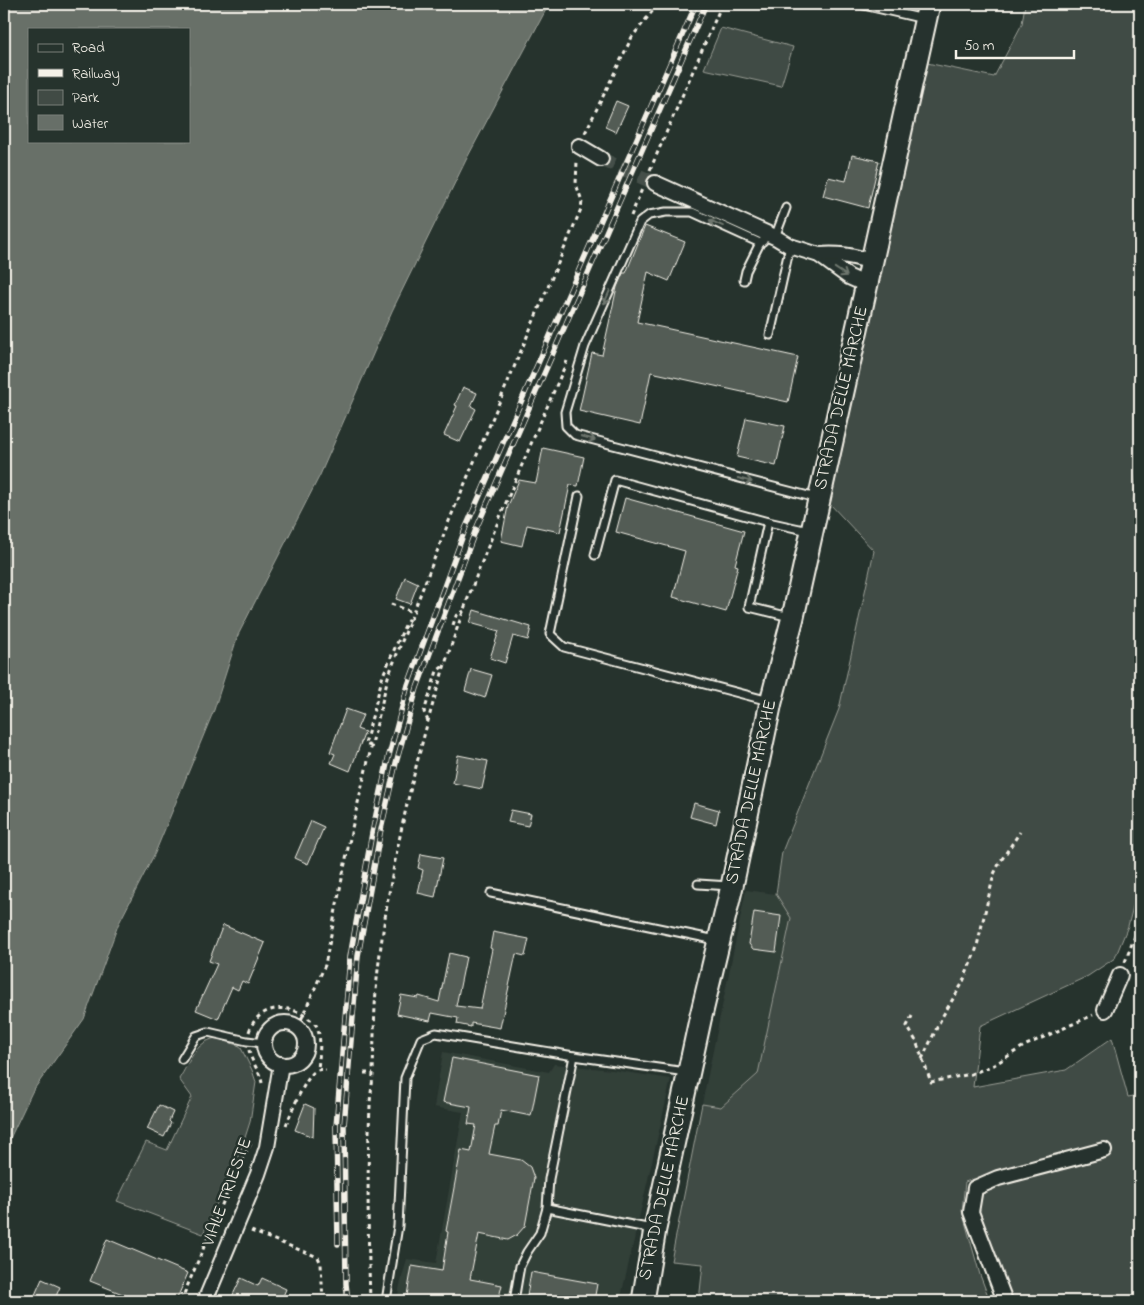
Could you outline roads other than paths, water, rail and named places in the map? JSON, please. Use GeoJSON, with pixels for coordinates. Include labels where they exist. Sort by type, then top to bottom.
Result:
{"type":"FeatureCollection","features":[{"type":"Feature","properties":{"kind":"main road","name":"STRADA DELLE MARCHE"},"geometry":{"type":"LineString","coordinates":[[643,1301],[655,1229],[718,940],[732,886],[771,702],[793,618],[820,499],[928,11]]}},
{"type":"Feature","properties":{"kind":"street"},"geometry":{"type":"LineString","coordinates":[[579,146],[601,159]]}},
{"type":"Feature","properties":{"kind":"street","name":"STRADA DELLE MARCHE"},"geometry":{"type":"LineString","coordinates":[[649,180],[775,237],[790,246],[819,255],[849,277],[867,285]]}},
{"type":"Feature","properties":{"kind":"street","name":"STRADA DELLE MARCHE"},"geometry":{"type":"LineString","coordinates":[[819,255],[851,255],[872,262]]}},
{"type":"Feature","properties":{"kind":"street"},"geometry":{"type":"LineString","coordinates":[[1105,1010],[1120,975]]}},
{"type":"Feature","properties":{"kind":"street"},"geometry":{"type":"LineString","coordinates":[[285,1023],[298,1027],[306,1038],[305,1053],[301,1059],[288,1065],[274,1062],[268,1057],[264,1043],[269,1031],[273,1027],[285,1023]]}},
{"type":"Feature","properties":{"kind":"street","name":"VIALE TRIESTE"},"geometry":{"type":"LineString","coordinates":[[205,1301],[258,1174],[267,1147],[281,1064]]}},
{"type":"Feature","properties":{"kind":"street"},"geometry":{"type":"LineString","coordinates":[[1005,1301],[971,1212],[975,1188],[998,1178],[1104,1150]]}},
{"type":"Feature","properties":{"kind":"lane"},"geometry":{"type":"LineString","coordinates":[[859,4],[928,11]]}},
{"type":"Feature","properties":{"kind":"lane"},"geometry":{"type":"LineString","coordinates":[[744,280],[746,271],[760,243],[775,237],[786,208]]}},
{"type":"Feature","properties":{"kind":"lane"},"geometry":{"type":"LineString","coordinates":[[760,243],[692,212],[666,212],[649,216],[640,222],[585,346],[565,412],[566,426],[575,435],[820,499]]}},
{"type":"Feature","properties":{"kind":"lane"},"geometry":{"type":"LineString","coordinates":[[770,335],[790,246]]}},
{"type":"Feature","properties":{"kind":"lane"},"geometry":{"type":"LineString","coordinates":[[595,555],[616,480],[768,522],[812,532]]}},
{"type":"Feature","properties":{"kind":"lane"},"geometry":{"type":"LineString","coordinates":[[579,496],[550,634],[564,647],[771,702]]}},
{"type":"Feature","properties":{"kind":"lane"},"geometry":{"type":"LineString","coordinates":[[768,522],[749,607],[793,618]]}},
{"type":"Feature","properties":{"kind":"lane"},"geometry":{"type":"LineString","coordinates":[[698,884],[732,886]]}},
{"type":"Feature","properties":{"kind":"lane"},"geometry":{"type":"LineString","coordinates":[[491,893],[718,940]]}},
{"type":"Feature","properties":{"kind":"lane"},"geometry":{"type":"LineString","coordinates":[[182,1059],[196,1036],[208,1032],[264,1043]]}},
{"type":"Feature","properties":{"kind":"lane"},"geometry":{"type":"LineString","coordinates":[[386,1301],[398,1226],[406,1078],[421,1039],[436,1033],[574,1056],[689,1072]]}},
{"type":"Feature","properties":{"kind":"lane"},"geometry":{"type":"LineString","coordinates":[[514,1301],[520,1266],[540,1233],[548,1208],[549,1179],[574,1056]]}},
{"type":"Feature","properties":{"kind":"lane"},"geometry":{"type":"LineString","coordinates":[[548,1208],[655,1229]]}},
{"type":"Feature","properties":{"kind":"water"},"geometry":{"type":"Polygon","coordinates":[[[4,4],[549,4],[466,160],[392,311],[320,475],[238,635],[214,710],[155,853],[118,925],[84,1019],[32,1092],[4,1151],[4,4]]]}},
{"type":"Feature","properties":{"kind":"tunnel"},"geometry":{"type":"LineString","coordinates":[[601,159],[655,183]]}},
{"type":"Feature","properties":{"kind":"railway"},"geometry":{"type":"LineString","coordinates":[[338,1244],[336,1127],[350,957],[372,833],[388,759],[408,685],[466,527],[696,4]]}},
{"type":"Feature","properties":{"kind":"railway"},"geometry":{"type":"LineString","coordinates":[[348,1301],[346,1284],[344,1126],[358,956],[380,834],[396,763],[417,688],[476,529],[706,4]]}}]}
